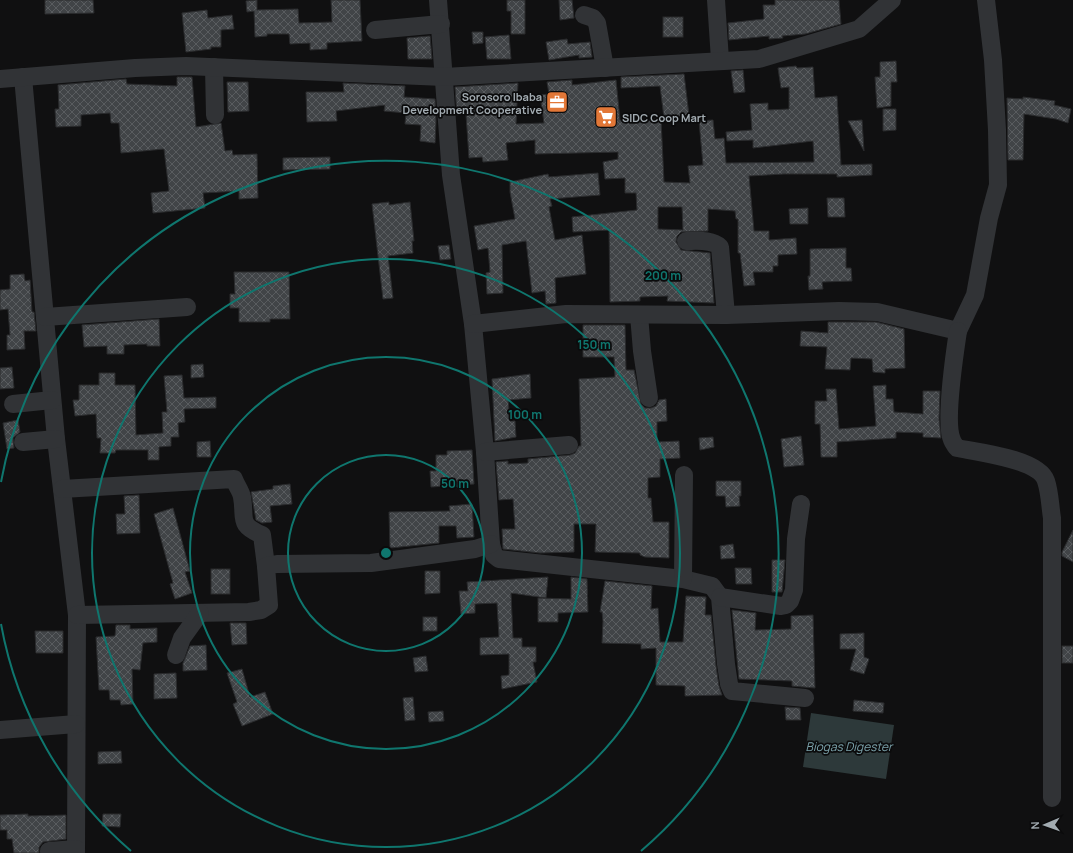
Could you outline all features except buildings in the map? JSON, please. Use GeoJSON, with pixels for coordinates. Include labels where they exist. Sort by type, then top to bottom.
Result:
{"type":"FeatureCollection","features":[{"type":"Feature","properties":{"kind":"street"},"geometry":{"type":"LineString","coordinates":[[438,0],[453,194],[473,324],[485,452],[491,544],[494,556],[499,558],[683,579],[712,586],[720,597],[726,664],[732,691],[805,698]]}},
{"type":"Feature","properties":{"kind":"street"},"geometry":{"type":"LineString","coordinates":[[716,0],[720,60]]}},
{"type":"Feature","properties":{"kind":"street"},"geometry":{"type":"LineString","coordinates":[[0,78],[135,68],[186,66],[444,77],[720,60],[759,59],[859,29],[892,0]]}},
{"type":"Feature","properties":{"kind":"street"},"geometry":{"type":"LineString","coordinates":[[986,0],[995,91],[998,185],[989,218],[974,295],[958,331],[951,379],[950,430],[951,439],[957,448],[1018,460],[1030,465],[1046,480],[1052,518],[1052,798]]}},
{"type":"Feature","properties":{"kind":"street"},"geometry":{"type":"LineString","coordinates":[[584,15],[593,18],[597,23],[605,68]]}},
{"type":"Feature","properties":{"kind":"street"},"geometry":{"type":"LineString","coordinates":[[376,30],[441,24]]}},
{"type":"Feature","properties":{"kind":"street"},"geometry":{"type":"LineString","coordinates":[[214,67],[215,114]]}},
{"type":"Feature","properties":{"kind":"street"},"geometry":{"type":"LineString","coordinates":[[23,77],[52,400],[77,615],[76,851],[49,851]]}},
{"type":"Feature","properties":{"kind":"street"},"geometry":{"type":"LineString","coordinates":[[686,241],[705,241],[716,244],[720,247],[726,315]]}},
{"type":"Feature","properties":{"kind":"street"},"geometry":{"type":"LineString","coordinates":[[45,317],[187,307]]}},
{"type":"Feature","properties":{"kind":"street"},"geometry":{"type":"LineString","coordinates":[[473,324],[566,314],[726,315],[839,311],[876,312],[958,331]]}},
{"type":"Feature","properties":{"kind":"street"},"geometry":{"type":"LineString","coordinates":[[639,315],[642,351],[649,398]]}},
{"type":"Feature","properties":{"kind":"street"},"geometry":{"type":"LineString","coordinates":[[13,404],[52,400]]}},
{"type":"Feature","properties":{"kind":"street"},"geometry":{"type":"LineString","coordinates":[[23,442],[56,439]]}},
{"type":"Feature","properties":{"kind":"street"},"geometry":{"type":"LineString","coordinates":[[485,452],[569,445]]}},
{"type":"Feature","properties":{"kind":"street"},"geometry":{"type":"LineString","coordinates":[[683,579],[684,475]]}},
{"type":"Feature","properties":{"kind":"street"},"geometry":{"type":"LineString","coordinates":[[62,489],[234,479],[242,496],[243,521],[250,530],[262,535],[266,566],[269,604],[261,610],[249,612],[77,615]]}},
{"type":"Feature","properties":{"kind":"street"},"geometry":{"type":"LineString","coordinates":[[720,597],[781,606],[786,605],[790,601],[794,590],[796,539],[801,504]]}},
{"type":"Feature","properties":{"kind":"street"},"geometry":{"type":"LineString","coordinates":[[266,566],[277,564],[371,562],[475,549],[491,544]]}},
{"type":"Feature","properties":{"kind":"street"},"geometry":{"type":"LineString","coordinates":[[176,655],[182,638],[200,613]]}},
{"type":"Feature","properties":{"kind":"street"},"geometry":{"type":"LineString","coordinates":[[0,730],[76,724]]}},
{"type":"Feature","properties":{"kind":"water","name":"Biogas Digester"},"geometry":{"type":"Polygon","coordinates":[[[811,713],[894,725],[886,779],[803,767],[811,713]]]}},
{"type":"Feature","properties":{"kind":"place","name":"Sorosoro Ibaba Development Cooperative"},"geometry":{"type":"Point","coordinates":[557,102]}},
{"type":"Feature","properties":{"kind":"place","name":"SIDC Coop Mart"},"geometry":{"type":"Point","coordinates":[606,117]}}]}
